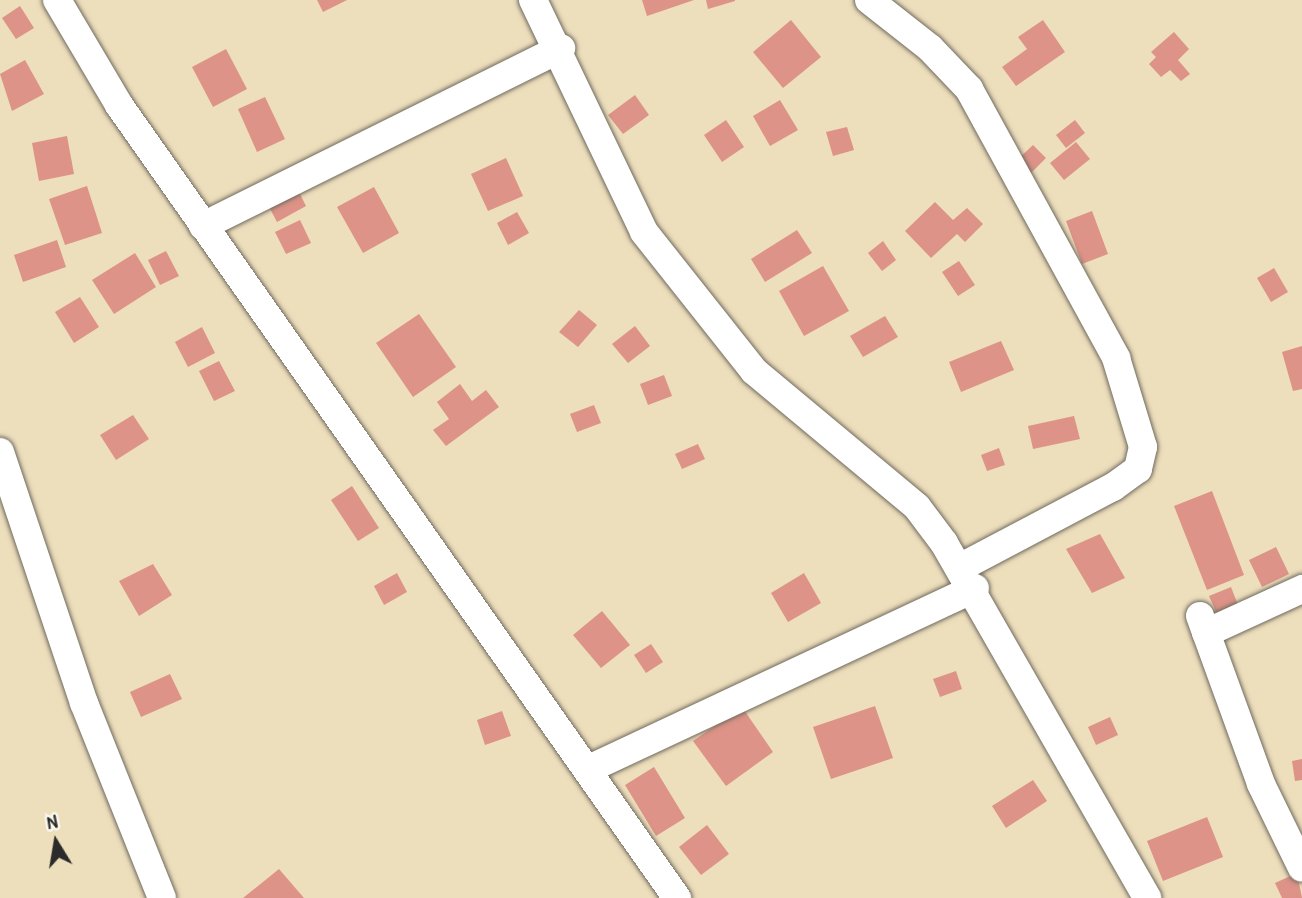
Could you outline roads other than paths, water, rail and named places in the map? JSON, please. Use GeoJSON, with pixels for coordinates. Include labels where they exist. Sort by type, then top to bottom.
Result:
{"type":"FeatureCollection","features":[{"type":"Feature","properties":{"kind":"street"},"geometry":{"type":"LineString","coordinates":[[57,0],[119,105],[202,226],[592,768],[677,898]]}},
{"type":"Feature","properties":{"kind":"street"},"geometry":{"type":"LineString","coordinates":[[533,0],[561,48],[602,154],[644,232],[721,334],[754,371],[916,508],[968,577],[1147,898]]}},
{"type":"Feature","properties":{"kind":"street"},"geometry":{"type":"LineString","coordinates":[[592,768],[968,577],[1138,469],[1143,447],[1116,358],[969,89],[930,48],[869,0]]}},
{"type":"Feature","properties":{"kind":"street"},"geometry":{"type":"LineString","coordinates":[[202,226],[561,48]]}},
{"type":"Feature","properties":{"kind":"street"},"geometry":{"type":"LineString","coordinates":[[0,452],[84,702],[162,898]]}},
{"type":"Feature","properties":{"kind":"street"},"geometry":{"type":"LineString","coordinates":[[1302,589],[1203,624],[1261,784],[1302,868]]}}]}
